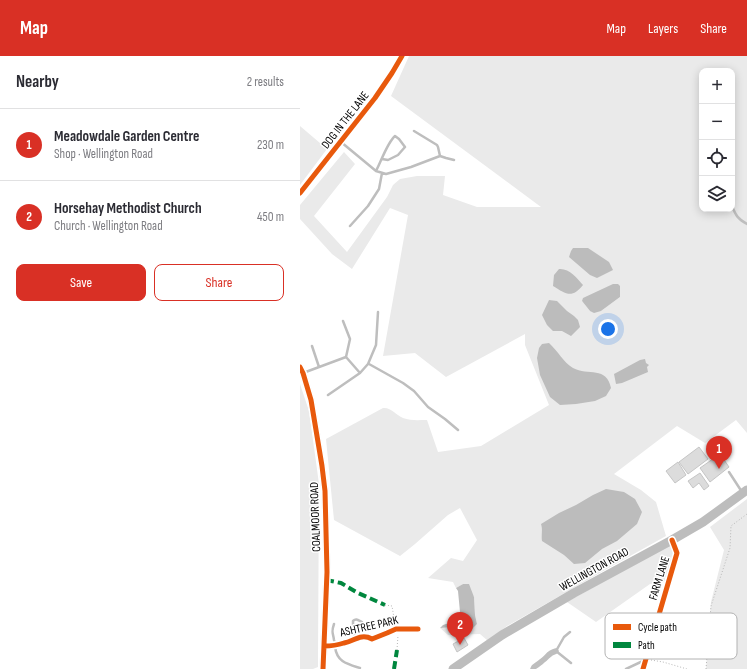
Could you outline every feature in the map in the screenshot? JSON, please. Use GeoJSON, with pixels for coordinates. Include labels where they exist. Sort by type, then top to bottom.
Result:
{"type":"FeatureCollection","features":[{"type":"Feature","properties":{"kind":"main road","name":"WELLINGTON ROAD"},"geometry":{"type":"LineString","coordinates":[[452,669],[508,631],[703,522],[745,491]]}},
{"type":"Feature","properties":{"kind":"street","name":"DOG IN THE LANE"},"geometry":{"type":"LineString","coordinates":[[300,193],[374,98],[402,56]]}},
{"type":"Feature","properties":{"kind":"street","name":"COALMOOR ROAD"},"geometry":{"type":"LineString","coordinates":[[302,370],[311,400],[325,491],[327,572],[323,669]]}},
{"type":"Feature","properties":{"kind":"street","name":"FARM LANE"},"geometry":{"type":"LineString","coordinates":[[660,613],[677,553],[672,540]]}},
{"type":"Feature","properties":{"kind":"street","name":"ASHTREE PARK"},"geometry":{"type":"LineString","coordinates":[[324,646],[344,643],[362,636],[372,639],[396,629],[418,629]]}},
{"type":"Feature","properties":{"kind":"street"},"geometry":{"type":"LineString","coordinates":[[533,669],[544,660],[547,655],[556,651]]}},
{"type":"Feature","properties":{"kind":"street","name":"FARM LANE"},"geometry":{"type":"LineString","coordinates":[[643,669],[646,660]]}},
{"type":"Feature","properties":{"kind":"lane"},"geometry":{"type":"LineString","coordinates":[[414,131],[437,145],[440,156]]}},
{"type":"Feature","properties":{"kind":"lane"},"geometry":{"type":"LineString","coordinates":[[376,171],[392,138],[395,136],[405,147],[398,155],[388,160],[382,159]]}},
{"type":"Feature","properties":{"kind":"lane"},"geometry":{"type":"LineString","coordinates":[[340,141],[376,171],[386,174],[411,167],[440,156],[454,160]]}},
{"type":"Feature","properties":{"kind":"lane"},"geometry":{"type":"LineString","coordinates":[[350,226],[368,206],[379,189],[382,173]]}},
{"type":"Feature","properties":{"kind":"lane"},"geometry":{"type":"LineString","coordinates":[[734,212],[741,221],[747,224]]}},
{"type":"Feature","properties":{"kind":"lane"},"geometry":{"type":"LineString","coordinates":[[328,395],[360,373],[369,364],[376,345],[378,312]]}},
{"type":"Feature","properties":{"kind":"lane"},"geometry":{"type":"LineString","coordinates":[[343,321],[350,339],[346,357]]}},
{"type":"Feature","properties":{"kind":"lane"},"geometry":{"type":"LineString","coordinates":[[312,346],[318,367]]}},
{"type":"Feature","properties":{"kind":"lane"},"geometry":{"type":"LineString","coordinates":[[346,357],[360,373]]}},
{"type":"Feature","properties":{"kind":"lane"},"geometry":{"type":"LineString","coordinates":[[302,370],[318,367],[346,357]]}},
{"type":"Feature","properties":{"kind":"lane"},"geometry":{"type":"LineString","coordinates":[[369,364],[403,383],[414,391],[428,407],[458,430]]}},
{"type":"Feature","properties":{"kind":"lane"},"geometry":{"type":"LineString","coordinates":[[729,472],[745,491]]}},
{"type":"Feature","properties":{"kind":"lane"},"geometry":{"type":"LineString","coordinates":[[355,639],[352,624],[353,621],[358,619],[362,622]]}},
{"type":"Feature","properties":{"kind":"lane"},"geometry":{"type":"LineString","coordinates":[[334,624],[332,631],[334,645],[339,658],[344,663],[360,668]]}},
{"type":"Feature","properties":{"kind":"lane"},"geometry":{"type":"LineString","coordinates":[[570,632],[564,637],[556,651],[571,663]]}},
{"type":"Feature","properties":{"kind":"lane"},"geometry":{"type":"LineString","coordinates":[[626,669],[646,660]]}},
{"type":"Feature","properties":{"kind":"path"},"geometry":{"type":"LineString","coordinates":[[710,613],[711,606],[730,548],[731,526],[747,514]]}},
{"type":"Feature","properties":{"kind":"path"},"geometry":{"type":"LineString","coordinates":[[706,669],[707,659]]}},
{"type":"Feature","properties":{"kind":"path"},"geometry":{"type":"LineString","coordinates":[[646,660],[663,662],[687,669]]}},
{"type":"Feature","properties":{"kind":"shaded area"},"geometry":{"type":"Polygon","coordinates":[[[409,56],[747,56],[747,433],[736,420],[705,443],[677,426],[614,474],[641,490],[656,502],[666,536],[507,626],[488,641],[480,634],[448,635],[440,628],[453,627],[472,629],[477,624],[474,597],[463,584],[456,588],[453,582],[428,578],[451,558],[463,561],[477,540],[460,508],[448,515],[400,556],[334,520],[326,439],[383,408],[386,408],[406,419],[427,420],[438,452],[481,446],[549,405],[525,345],[525,334],[446,377],[415,353],[383,356],[408,215],[390,208],[352,269],[332,254],[300,219],[300,205],[344,152],[355,164],[314,216],[347,252],[387,197],[393,185],[400,179],[417,176],[445,176],[443,195],[477,207],[541,207],[391,96],[409,56]],[[620,286],[582,301],[590,311],[601,311],[620,297],[620,286]]]}},
{"type":"Feature","properties":{"kind":"shaded area"},"geometry":{"type":"Polygon","coordinates":[[[300,126],[327,149],[300,185],[300,126]]]}},
{"type":"Feature","properties":{"kind":"shaded area"},"geometry":{"type":"Polygon","coordinates":[[[573,248],[588,248],[609,262],[613,270],[597,278],[590,275],[569,257],[573,248]]]}},
{"type":"Feature","properties":{"kind":"shaded area"},"geometry":{"type":"Polygon","coordinates":[[[559,269],[569,272],[583,285],[572,294],[565,293],[553,286],[554,275],[559,269]]]}},
{"type":"Feature","properties":{"kind":"shaded area"},"geometry":{"type":"Polygon","coordinates":[[[613,284],[618,284],[620,286],[620,297],[601,311],[594,313],[590,311],[582,301],[583,298],[613,284]]]}},
{"type":"Feature","properties":{"kind":"shaded area"},"geometry":{"type":"Polygon","coordinates":[[[549,300],[557,301],[578,320],[580,327],[571,336],[562,331],[553,331],[547,325],[542,315],[549,300]]]}},
{"type":"Feature","properties":{"kind":"shaded area"},"geometry":{"type":"Polygon","coordinates":[[[549,343],[566,363],[573,368],[601,374],[605,377],[609,381],[611,388],[606,396],[595,401],[560,405],[550,397],[540,375],[537,358],[539,348],[542,344],[549,343]]]}},
{"type":"Feature","properties":{"kind":"shaded area"},"geometry":{"type":"Polygon","coordinates":[[[645,359],[646,363],[649,365],[647,367],[648,372],[616,384],[614,374],[640,360],[645,359]]]}},
{"type":"Feature","properties":{"kind":"shaded area"},"geometry":{"type":"Polygon","coordinates":[[[300,384],[309,411],[319,484],[318,667],[313,669],[300,669],[300,384]]]}},
{"type":"Feature","properties":{"kind":"shaded area"},"geometry":{"type":"Polygon","coordinates":[[[606,489],[624,492],[635,499],[642,512],[637,524],[617,541],[602,549],[585,563],[574,564],[564,555],[542,541],[541,524],[606,489]]]}},
{"type":"Feature","properties":{"kind":"shaded area"},"geometry":{"type":"Polygon","coordinates":[[[747,499],[747,669],[706,669],[707,659],[737,659],[737,613],[710,613],[711,602],[724,550],[710,527],[747,499]]]}},
{"type":"Feature","properties":{"kind":"shaded area"},"geometry":{"type":"Polygon","coordinates":[[[670,544],[674,553],[664,582],[650,584],[609,613],[605,613],[605,616],[596,622],[567,602],[670,544]]]}},
{"type":"Feature","properties":{"kind":"shaded area"},"geometry":{"type":"Polygon","coordinates":[[[463,584],[469,584],[474,597],[477,624],[472,629],[453,627],[440,628],[443,625],[455,621],[460,612],[458,591],[456,588],[463,584]]]}},
{"type":"Feature","properties":{"kind":"building"},"geometry":{"type":"Polygon","coordinates":[[[699,447],[708,459],[688,474],[679,462],[699,447]]]}},
{"type":"Feature","properties":{"kind":"building"},"geometry":{"type":"Polygon","coordinates":[[[720,454],[729,467],[710,482],[700,468],[720,454]]]}},
{"type":"Feature","properties":{"kind":"building"},"geometry":{"type":"Polygon","coordinates":[[[678,462],[686,475],[675,483],[666,471],[678,462]]]}},
{"type":"Feature","properties":{"kind":"building"},"geometry":{"type":"Polygon","coordinates":[[[700,473],[709,486],[704,490],[699,483],[693,488],[688,481],[700,473]]]}},
{"type":"Feature","properties":{"kind":"building"},"geometry":{"type":"Polygon","coordinates":[[[464,638],[468,645],[457,652],[453,644],[464,638]]]}},
{"type":"Feature","properties":{"kind":"marked path"},"geometry":{"type":"LineString","coordinates":[[326,580],[341,583],[358,593],[385,605]]}},
{"type":"Feature","properties":{"kind":"marked path"},"geometry":{"type":"LineString","coordinates":[[394,669],[397,650]]}},
{"type":"Feature","properties":{"kind":"cycle path"},"geometry":{"type":"LineString","coordinates":[[300,193],[375,98],[402,56]]}},
{"type":"Feature","properties":{"kind":"cycle path"},"geometry":{"type":"LineString","coordinates":[[300,367],[311,400],[325,491],[327,572],[323,669]]}},
{"type":"Feature","properties":{"kind":"cycle path"},"geometry":{"type":"LineString","coordinates":[[659,613],[677,553],[672,540]]}},
{"type":"Feature","properties":{"kind":"cycle path"},"geometry":{"type":"LineString","coordinates":[[324,646],[332,646],[361,637],[368,637],[372,639],[396,629],[418,629]]}},
{"type":"Feature","properties":{"kind":"cycle path"},"geometry":{"type":"LineString","coordinates":[[643,669],[646,659]]}},
{"type":"Feature","properties":{"kind":"place","name":"Meadowdale Garden Centre"},"geometry":{"type":"Point","coordinates":[719,469]}},
{"type":"Feature","properties":{"kind":"place","name":"Horsehay Methodist Church"},"geometry":{"type":"Point","coordinates":[460,645]}}]}
